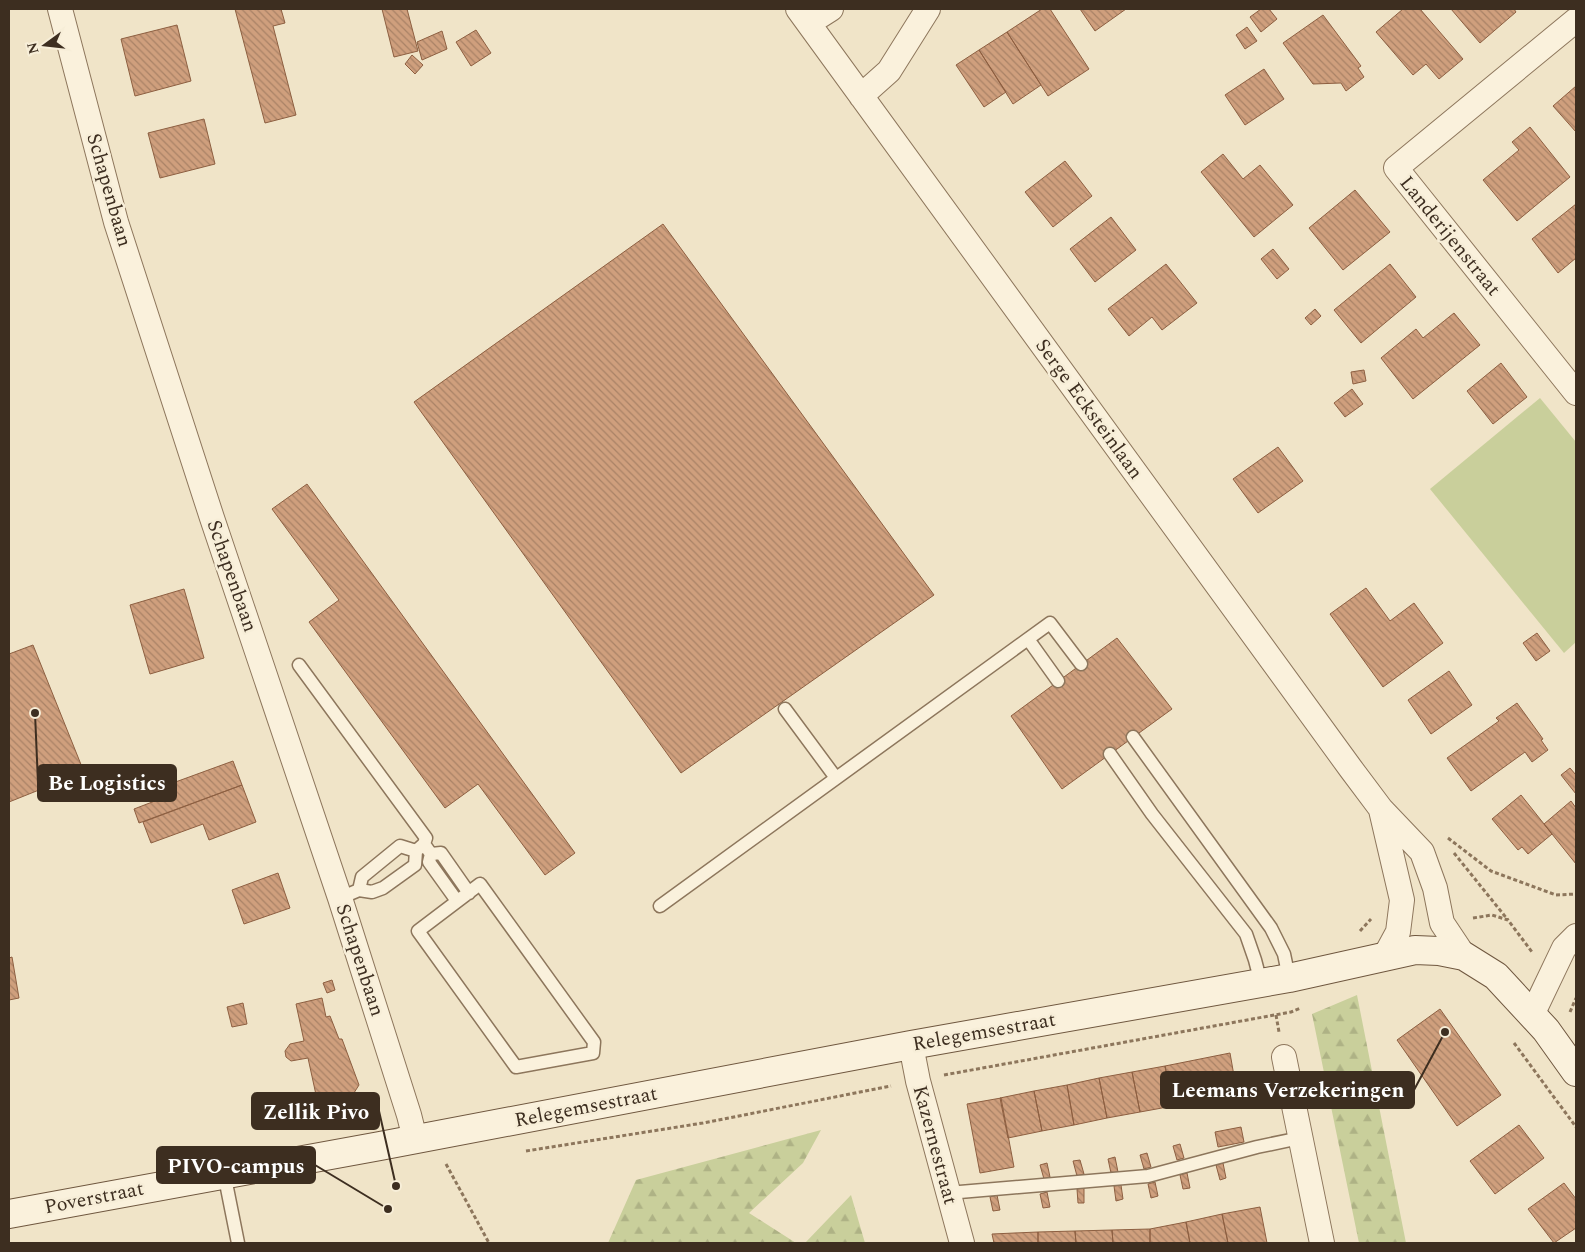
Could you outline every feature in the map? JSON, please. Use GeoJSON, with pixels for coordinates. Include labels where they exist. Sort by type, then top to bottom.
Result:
{"type":"FeatureCollection","features":[{"type":"Feature","properties":{"kind":"street","name":"Schapenbaan"},"geometry":{"type":"LineString","coordinates":[[60,9],[116,222],[212,518],[350,894],[415,1139]]}},
{"type":"Feature","properties":{"kind":"street"},"geometry":{"type":"LineString","coordinates":[[804,16],[831,9]]}},
{"type":"Feature","properties":{"kind":"street"},"geometry":{"type":"LineString","coordinates":[[861,96],[889,71],[928,9]]}},
{"type":"Feature","properties":{"kind":"street","name":"Serge Ecksteinlaan"},"geometry":{"type":"LineString","coordinates":[[804,16],[1381,809],[1422,852],[1436,888],[1442,923],[1464,956]]}},
{"type":"Feature","properties":{"kind":"street","name":"Landerijenstraat"},"geometry":{"type":"LineString","coordinates":[[1576,20],[1396,168],[1576,393]]}},
{"type":"Feature","properties":{"kind":"street","name":"Serge Ecksteinlaan"},"geometry":{"type":"LineString","coordinates":[[1381,809],[1402,900],[1398,932],[1384,956]]}},
{"type":"Feature","properties":{"kind":"street"},"geometry":{"type":"LineString","coordinates":[[1539,1022],[1564,948],[1576,936]]}},
{"type":"Feature","properties":{"kind":"street","name":"Relegemsestraat"},"geometry":{"type":"LineString","coordinates":[[415,1139],[911,1046],[1289,978],[1415,950],[1439,951],[1464,956],[1496,976],[1539,1022],[1576,1072]]}},
{"type":"Feature","properties":{"kind":"street","name":"Kazernestraat"},"geometry":{"type":"LineString","coordinates":[[911,1046],[918,1081],[962,1243]]}},
{"type":"Feature","properties":{"kind":"street"},"geometry":{"type":"LineString","coordinates":[[1284,1057],[1322,1243]]}},
{"type":"Feature","properties":{"kind":"street","name":"Poverstraat"},"geometry":{"type":"LineString","coordinates":[[9,1214],[415,1139]]}},
{"type":"Feature","properties":{"kind":"lane"},"geometry":{"type":"LineString","coordinates":[[660,906],[1050,623],[1081,664]]}},
{"type":"Feature","properties":{"kind":"lane"},"geometry":{"type":"LineString","coordinates":[[1028,639],[1058,681]]}},
{"type":"Feature","properties":{"kind":"lane"},"geometry":{"type":"LineString","coordinates":[[299,666],[426,838],[424,850],[415,865],[383,888],[372,892],[350,894]]}},
{"type":"Feature","properties":{"kind":"lane"},"geometry":{"type":"LineString","coordinates":[[785,709],[836,778]]}},
{"type":"Feature","properties":{"kind":"lane"},"geometry":{"type":"LineString","coordinates":[[1134,736],[1271,928],[1284,954],[1289,978]]}},
{"type":"Feature","properties":{"kind":"lane"},"geometry":{"type":"LineString","coordinates":[[1110,754],[1152,814],[1246,934],[1261,983]]}},
{"type":"Feature","properties":{"kind":"lane"},"geometry":{"type":"LineString","coordinates":[[350,894],[362,877],[400,846],[441,854],[469,893]]}},
{"type":"Feature","properties":{"kind":"lane"},"geometry":{"type":"LineString","coordinates":[[424,850],[429,862],[457,902]]}},
{"type":"Feature","properties":{"kind":"lane"},"geometry":{"type":"LineString","coordinates":[[480,884],[594,1042],[593,1053],[516,1068],[418,931],[457,902],[480,884]]}},
{"type":"Feature","properties":{"kind":"lane"},"geometry":{"type":"LineString","coordinates":[[948,1193],[1148,1176],[1257,1147],[1300,1138]]}},
{"type":"Feature","properties":{"kind":"lane"},"geometry":{"type":"LineString","coordinates":[[224,1174],[238,1243]]}},
{"type":"Feature","properties":{"kind":"path"},"geometry":{"type":"LineString","coordinates":[[1446,837],[1491,871],[1556,895],[1576,894]]}},
{"type":"Feature","properties":{"kind":"path"},"geometry":{"type":"LineString","coordinates":[[520,1152],[703,1123],[1095,1047],[1292,1012],[1310,1005]]}},
{"type":"Feature","properties":{"kind":"path"},"geometry":{"type":"LineString","coordinates":[[1512,1040],[1576,1127]]}},
{"type":"Feature","properties":{"kind":"path"},"geometry":{"type":"LineString","coordinates":[[446,1164],[489,1243]]}},
{"type":"Feature","properties":{"kind":"green space"},"geometry":{"type":"Polygon","coordinates":[[[1540,398],[1576,442],[1576,642],[1564,653],[1430,489],[1540,398]]]}},
{"type":"Feature","properties":{"kind":"green space"},"geometry":{"type":"Polygon","coordinates":[[[1357,995],[1406,1243],[1359,1243],[1312,1014],[1357,995]]]}},
{"type":"Feature","properties":{"kind":"green space"},"geometry":{"type":"Polygon","coordinates":[[[821,1130],[803,1163],[749,1213],[796,1243],[608,1243],[636,1180],[821,1130]]]}},
{"type":"Feature","properties":{"kind":"green space"},"geometry":{"type":"Polygon","coordinates":[[[851,1195],[865,1243],[805,1243],[851,1195]]]}},
{"type":"Feature","properties":{"kind":"building"},"geometry":{"type":"Polygon","coordinates":[[[235,9],[281,9],[285,23],[273,26],[296,115],[265,123],[235,9]]]}},
{"type":"Feature","properties":{"kind":"building"},"geometry":{"type":"Polygon","coordinates":[[[382,9],[407,9],[418,51],[394,57],[382,9]]]}},
{"type":"Feature","properties":{"kind":"building"},"geometry":{"type":"Polygon","coordinates":[[[1042,9],[1050,9],[1089,69],[1048,96],[1007,32],[1042,9]]]}},
{"type":"Feature","properties":{"kind":"building"},"geometry":{"type":"Polygon","coordinates":[[[1080,9],[1126,9],[1095,31],[1080,9]]]}},
{"type":"Feature","properties":{"kind":"building"},"geometry":{"type":"Polygon","coordinates":[[[1261,9],[1269,9],[1277,19],[1261,32],[1250,17],[1261,9]]]}},
{"type":"Feature","properties":{"kind":"building"},"geometry":{"type":"Polygon","coordinates":[[[1403,9],[1420,9],[1463,59],[1439,79],[1426,64],[1413,75],[1376,32],[1403,9]]]}},
{"type":"Feature","properties":{"kind":"building"},"geometry":{"type":"Polygon","coordinates":[[[1451,9],[1514,9],[1516,12],[1480,43],[1451,9]]]}},
{"type":"Feature","properties":{"kind":"building"},"geometry":{"type":"Polygon","coordinates":[[[1323,15],[1361,66],[1358,68],[1364,77],[1346,91],[1341,83],[1313,84],[1283,43],[1323,15]]]}},
{"type":"Feature","properties":{"kind":"building"},"geometry":{"type":"Polygon","coordinates":[[[177,25],[191,81],[135,96],[121,39],[177,25]]]}},
{"type":"Feature","properties":{"kind":"building"},"geometry":{"type":"Polygon","coordinates":[[[1247,27],[1257,41],[1245,49],[1236,35],[1247,27]]]}},
{"type":"Feature","properties":{"kind":"building"},"geometry":{"type":"Polygon","coordinates":[[[476,30],[491,53],[471,66],[456,42],[476,30]]]}},
{"type":"Feature","properties":{"kind":"building"},"geometry":{"type":"Polygon","coordinates":[[[442,31],[447,49],[422,60],[417,42],[442,31]]]}},
{"type":"Feature","properties":{"kind":"building"},"geometry":{"type":"Polygon","coordinates":[[[1007,32],[1041,85],[1013,104],[979,50],[1007,32]]]}},
{"type":"Feature","properties":{"kind":"building"},"geometry":{"type":"Polygon","coordinates":[[[979,50],[1006,92],[984,107],[956,65],[979,50]]]}},
{"type":"Feature","properties":{"kind":"building"},"geometry":{"type":"Polygon","coordinates":[[[412,55],[423,65],[415,74],[405,64],[412,55]]]}},
{"type":"Feature","properties":{"kind":"building"},"geometry":{"type":"Polygon","coordinates":[[[1264,69],[1284,99],[1245,125],[1225,95],[1264,69]]]}},
{"type":"Feature","properties":{"kind":"building"},"geometry":{"type":"Polygon","coordinates":[[[1576,86],[1576,132],[1553,106],[1576,86]]]}},
{"type":"Feature","properties":{"kind":"building"},"geometry":{"type":"Polygon","coordinates":[[[204,119],[215,164],[160,178],[148,133],[204,119]]]}},
{"type":"Feature","properties":{"kind":"building"},"geometry":{"type":"Polygon","coordinates":[[[1530,127],[1570,177],[1517,221],[1483,180],[1519,150],[1512,142],[1530,127]]]}},
{"type":"Feature","properties":{"kind":"building"},"geometry":{"type":"Polygon","coordinates":[[[1223,154],[1243,179],[1260,165],[1293,205],[1254,237],[1201,172],[1223,154]]]}},
{"type":"Feature","properties":{"kind":"building"},"geometry":{"type":"Polygon","coordinates":[[[1065,161],[1092,196],[1053,227],[1025,192],[1065,161]]]}},
{"type":"Feature","properties":{"kind":"building"},"geometry":{"type":"Polygon","coordinates":[[[1355,190],[1390,232],[1343,270],[1309,228],[1355,190]]]}},
{"type":"Feature","properties":{"kind":"building"},"geometry":{"type":"Polygon","coordinates":[[[1576,204],[1576,258],[1558,273],[1532,239],[1576,204]]]}},
{"type":"Feature","properties":{"kind":"building"},"geometry":{"type":"Polygon","coordinates":[[[1111,217],[1136,250],[1095,282],[1070,249],[1111,217]]]}},
{"type":"Feature","properties":{"kind":"building"},"geometry":{"type":"Polygon","coordinates":[[[663,224],[934,595],[681,773],[414,402],[663,224]]]}},
{"type":"Feature","properties":{"kind":"building"},"geometry":{"type":"Polygon","coordinates":[[[1273,249],[1289,269],[1277,279],[1261,259],[1273,249]]]}},
{"type":"Feature","properties":{"kind":"building"},"geometry":{"type":"Polygon","coordinates":[[[1166,264],[1197,303],[1162,330],[1152,317],[1129,336],[1108,309],[1166,264]]]}},
{"type":"Feature","properties":{"kind":"building"},"geometry":{"type":"Polygon","coordinates":[[[1390,264],[1416,297],[1361,343],[1334,310],[1390,264]]]}},
{"type":"Feature","properties":{"kind":"building"},"geometry":{"type":"Polygon","coordinates":[[[1315,309],[1321,316],[1311,325],[1305,318],[1315,309]]]}},
{"type":"Feature","properties":{"kind":"building"},"geometry":{"type":"Polygon","coordinates":[[[1454,313],[1480,345],[1413,399],[1381,358],[1416,329],[1423,338],[1454,313]]]}},
{"type":"Feature","properties":{"kind":"building"},"geometry":{"type":"Polygon","coordinates":[[[1501,363],[1527,397],[1493,424],[1467,391],[1501,363]]]}},
{"type":"Feature","properties":{"kind":"building"},"geometry":{"type":"Polygon","coordinates":[[[1364,370],[1366,381],[1353,384],[1351,372],[1364,370]]]}},
{"type":"Feature","properties":{"kind":"building"},"geometry":{"type":"Polygon","coordinates":[[[1352,389],[1363,404],[1345,417],[1334,403],[1352,389]]]}},
{"type":"Feature","properties":{"kind":"building"},"geometry":{"type":"Polygon","coordinates":[[[1278,447],[1303,481],[1258,513],[1233,479],[1278,447]]]}},
{"type":"Feature","properties":{"kind":"building"},"geometry":{"type":"Polygon","coordinates":[[[307,484],[575,853],[545,875],[478,784],[445,808],[309,622],[339,600],[272,509],[307,484]]]}},
{"type":"Feature","properties":{"kind":"building"},"geometry":{"type":"Polygon","coordinates":[[[1366,588],[1390,621],[1414,603],[1443,643],[1383,687],[1330,614],[1366,588]]]}},
{"type":"Feature","properties":{"kind":"building"},"geometry":{"type":"Polygon","coordinates":[[[184,589],[204,658],[150,674],[130,605],[184,589]]]}},
{"type":"Feature","properties":{"kind":"building"},"geometry":{"type":"Polygon","coordinates":[[[1537,633],[1550,651],[1536,661],[1523,643],[1537,633]]]}},
{"type":"Feature","properties":{"kind":"building"},"geometry":{"type":"Polygon","coordinates":[[[1117,638],[1172,709],[1062,789],[1011,716],[1117,638]]]}},
{"type":"Feature","properties":{"kind":"building"},"geometry":{"type":"Polygon","coordinates":[[[33,645],[84,772],[9,802],[9,654],[33,645]]]}},
{"type":"Feature","properties":{"kind":"building"},"geometry":{"type":"Polygon","coordinates":[[[1449,671],[1472,705],[1431,734],[1408,700],[1449,671]]]}},
{"type":"Feature","properties":{"kind":"building"},"geometry":{"type":"Polygon","coordinates":[[[1517,703],[1543,739],[1541,740],[1548,750],[1532,762],[1525,752],[1471,791],[1447,758],[1499,721],[1496,718],[1517,703]]]}},
{"type":"Feature","properties":{"kind":"building"},"geometry":{"type":"Polygon","coordinates":[[[233,761],[242,785],[139,823],[134,809],[173,794],[170,784],[233,761]]]}},
{"type":"Feature","properties":{"kind":"building"},"geometry":{"type":"Polygon","coordinates":[[[1570,768],[1576,775],[1576,794],[1561,775],[1570,768]]]}},
{"type":"Feature","properties":{"kind":"building"},"geometry":{"type":"Polygon","coordinates":[[[242,785],[256,822],[209,840],[203,824],[151,843],[143,822],[242,785]]]}},
{"type":"Feature","properties":{"kind":"building"},"geometry":{"type":"Polygon","coordinates":[[[1521,795],[1552,834],[1528,854],[1522,847],[1518,850],[1492,819],[1521,795]]]}},
{"type":"Feature","properties":{"kind":"building"},"geometry":{"type":"Polygon","coordinates":[[[1571,801],[1576,808],[1576,864],[1544,824],[1571,801]]]}},
{"type":"Feature","properties":{"kind":"building"},"geometry":{"type":"Polygon","coordinates":[[[278,873],[290,908],[244,924],[232,890],[278,873]]]}},
{"type":"Feature","properties":{"kind":"building"},"geometry":{"type":"Polygon","coordinates":[[[12,957],[19,998],[9,1000],[9,958],[12,957]]]}},
{"type":"Feature","properties":{"kind":"building"},"geometry":{"type":"Polygon","coordinates":[[[332,980],[335,990],[327,993],[323,983],[332,980]]]}},
{"type":"Feature","properties":{"kind":"building"},"geometry":{"type":"Polygon","coordinates":[[[322,998],[326,1017],[330,1016],[339,1039],[342,1039],[359,1085],[352,1096],[318,1104],[308,1058],[291,1061],[286,1057],[285,1051],[290,1044],[304,1041],[296,1004],[322,998]]]}},
{"type":"Feature","properties":{"kind":"building"},"geometry":{"type":"Polygon","coordinates":[[[243,1003],[247,1024],[232,1027],[227,1007],[243,1003]]]}},
{"type":"Feature","properties":{"kind":"building"},"geometry":{"type":"Polygon","coordinates":[[[1440,1009],[1501,1095],[1457,1126],[1397,1040],[1440,1009]]]}},
{"type":"Feature","properties":{"kind":"building"},"geometry":{"type":"Polygon","coordinates":[[[1230,1053],[1237,1093],[1173,1106],[1165,1066],[1230,1053]]]}},
{"type":"Feature","properties":{"kind":"building"},"geometry":{"type":"Polygon","coordinates":[[[1165,1066],[1173,1106],[1140,1112],[1132,1072],[1165,1066]]]}},
{"type":"Feature","properties":{"kind":"building"},"geometry":{"type":"Polygon","coordinates":[[[1132,1072],[1140,1112],[1107,1118],[1099,1078],[1132,1072]]]}},
{"type":"Feature","properties":{"kind":"building"},"geometry":{"type":"Polygon","coordinates":[[[1099,1078],[1107,1118],[1074,1125],[1067,1085],[1099,1078]]]}},
{"type":"Feature","properties":{"kind":"building"},"geometry":{"type":"Polygon","coordinates":[[[1067,1085],[1074,1125],[1042,1131],[1034,1091],[1067,1085]]]}},
{"type":"Feature","properties":{"kind":"building"},"geometry":{"type":"Polygon","coordinates":[[[1034,1091],[1042,1131],[1008,1138],[1000,1098],[1034,1091]]]}},
{"type":"Feature","properties":{"kind":"building"},"geometry":{"type":"Polygon","coordinates":[[[1001,1098],[1014,1167],[980,1173],[967,1104],[1001,1098]]]}},
{"type":"Feature","properties":{"kind":"building"},"geometry":{"type":"Polygon","coordinates":[[[1519,1125],[1544,1158],[1495,1194],[1470,1161],[1519,1125]]]}},
{"type":"Feature","properties":{"kind":"building"},"geometry":{"type":"Polygon","coordinates":[[[1241,1127],[1244,1142],[1218,1147],[1215,1132],[1241,1127]]]}},
{"type":"Feature","properties":{"kind":"building"},"geometry":{"type":"Polygon","coordinates":[[[1180,1144],[1184,1158],[1177,1160],[1173,1146],[1180,1144]]]}},
{"type":"Feature","properties":{"kind":"building"},"geometry":{"type":"Polygon","coordinates":[[[1147,1153],[1151,1167],[1144,1169],[1140,1155],[1147,1153]]]}},
{"type":"Feature","properties":{"kind":"building"},"geometry":{"type":"Polygon","coordinates":[[[1115,1157],[1118,1172],[1111,1173],[1108,1159],[1115,1157]]]}},
{"type":"Feature","properties":{"kind":"building"},"geometry":{"type":"Polygon","coordinates":[[[1080,1160],[1084,1174],[1077,1176],[1073,1161],[1080,1160]]]}},
{"type":"Feature","properties":{"kind":"building"},"geometry":{"type":"Polygon","coordinates":[[[1047,1163],[1050,1177],[1044,1179],[1040,1165],[1047,1163]]]}},
{"type":"Feature","properties":{"kind":"building"},"geometry":{"type":"Polygon","coordinates":[[[1223,1163],[1226,1178],[1220,1180],[1216,1165],[1223,1163]]]}},
{"type":"Feature","properties":{"kind":"building"},"geometry":{"type":"Polygon","coordinates":[[[1187,1173],[1190,1188],[1183,1189],[1180,1175],[1187,1173]]]}},
{"type":"Feature","properties":{"kind":"building"},"geometry":{"type":"Polygon","coordinates":[[[1155,1182],[1158,1196],[1151,1198],[1148,1184],[1155,1182]]]}},
{"type":"Feature","properties":{"kind":"building"},"geometry":{"type":"Polygon","coordinates":[[[1564,1183],[1576,1199],[1576,1228],[1554,1243],[1528,1209],[1564,1183]]]}},
{"type":"Feature","properties":{"kind":"building"},"geometry":{"type":"Polygon","coordinates":[[[1121,1185],[1123,1199],[1116,1201],[1114,1186],[1121,1185]]]}},
{"type":"Feature","properties":{"kind":"building"},"geometry":{"type":"Polygon","coordinates":[[[1084,1188],[1084,1203],[1078,1203],[1077,1189],[1084,1188]]]}},
{"type":"Feature","properties":{"kind":"building"},"geometry":{"type":"Polygon","coordinates":[[[1047,1192],[1050,1207],[1043,1208],[1040,1194],[1047,1192]]]}},
{"type":"Feature","properties":{"kind":"building"},"geometry":{"type":"Polygon","coordinates":[[[997,1195],[1000,1210],[993,1211],[990,1197],[997,1195]]]}},
{"type":"Feature","properties":{"kind":"building"},"geometry":{"type":"Polygon","coordinates":[[[1260,1207],[1267,1243],[1228,1243],[1222,1214],[1260,1207]]]}},
{"type":"Feature","properties":{"kind":"building"},"geometry":{"type":"Polygon","coordinates":[[[1222,1214],[1228,1243],[1190,1243],[1186,1222],[1222,1214]]]}},
{"type":"Feature","properties":{"kind":"building"},"geometry":{"type":"Polygon","coordinates":[[[1186,1222],[1190,1243],[1150,1243],[1150,1229],[1186,1222]]]}},
{"type":"Feature","properties":{"kind":"building"},"geometry":{"type":"Polygon","coordinates":[[[1150,1229],[1150,1243],[1113,1243],[1112,1230],[1150,1229]]]}},
{"type":"Feature","properties":{"kind":"building"},"geometry":{"type":"Polygon","coordinates":[[[1112,1230],[1113,1243],[1076,1243],[1075,1231],[1112,1230]]]}},
{"type":"Feature","properties":{"kind":"building"},"geometry":{"type":"Polygon","coordinates":[[[1075,1231],[1076,1243],[1038,1243],[1038,1232],[1075,1231]]]}},
{"type":"Feature","properties":{"kind":"building"},"geometry":{"type":"Polygon","coordinates":[[[1038,1232],[1038,1243],[994,1243],[992,1234],[1038,1232]]]}},
{"type":"Feature","properties":{"kind":"place","name":"Be Logistics"},"geometry":{"type":"Point","coordinates":[35,713]}},
{"type":"Feature","properties":{"kind":"place","name":"Leemans Verzekeringen"},"geometry":{"type":"Point","coordinates":[1445,1032]}},
{"type":"Feature","properties":{"kind":"place","name":"Zellik Pivo"},"geometry":{"type":"Point","coordinates":[396,1186]}},
{"type":"Feature","properties":{"kind":"place","name":"PIVO-campus"},"geometry":{"type":"Point","coordinates":[388,1209]}}]}
